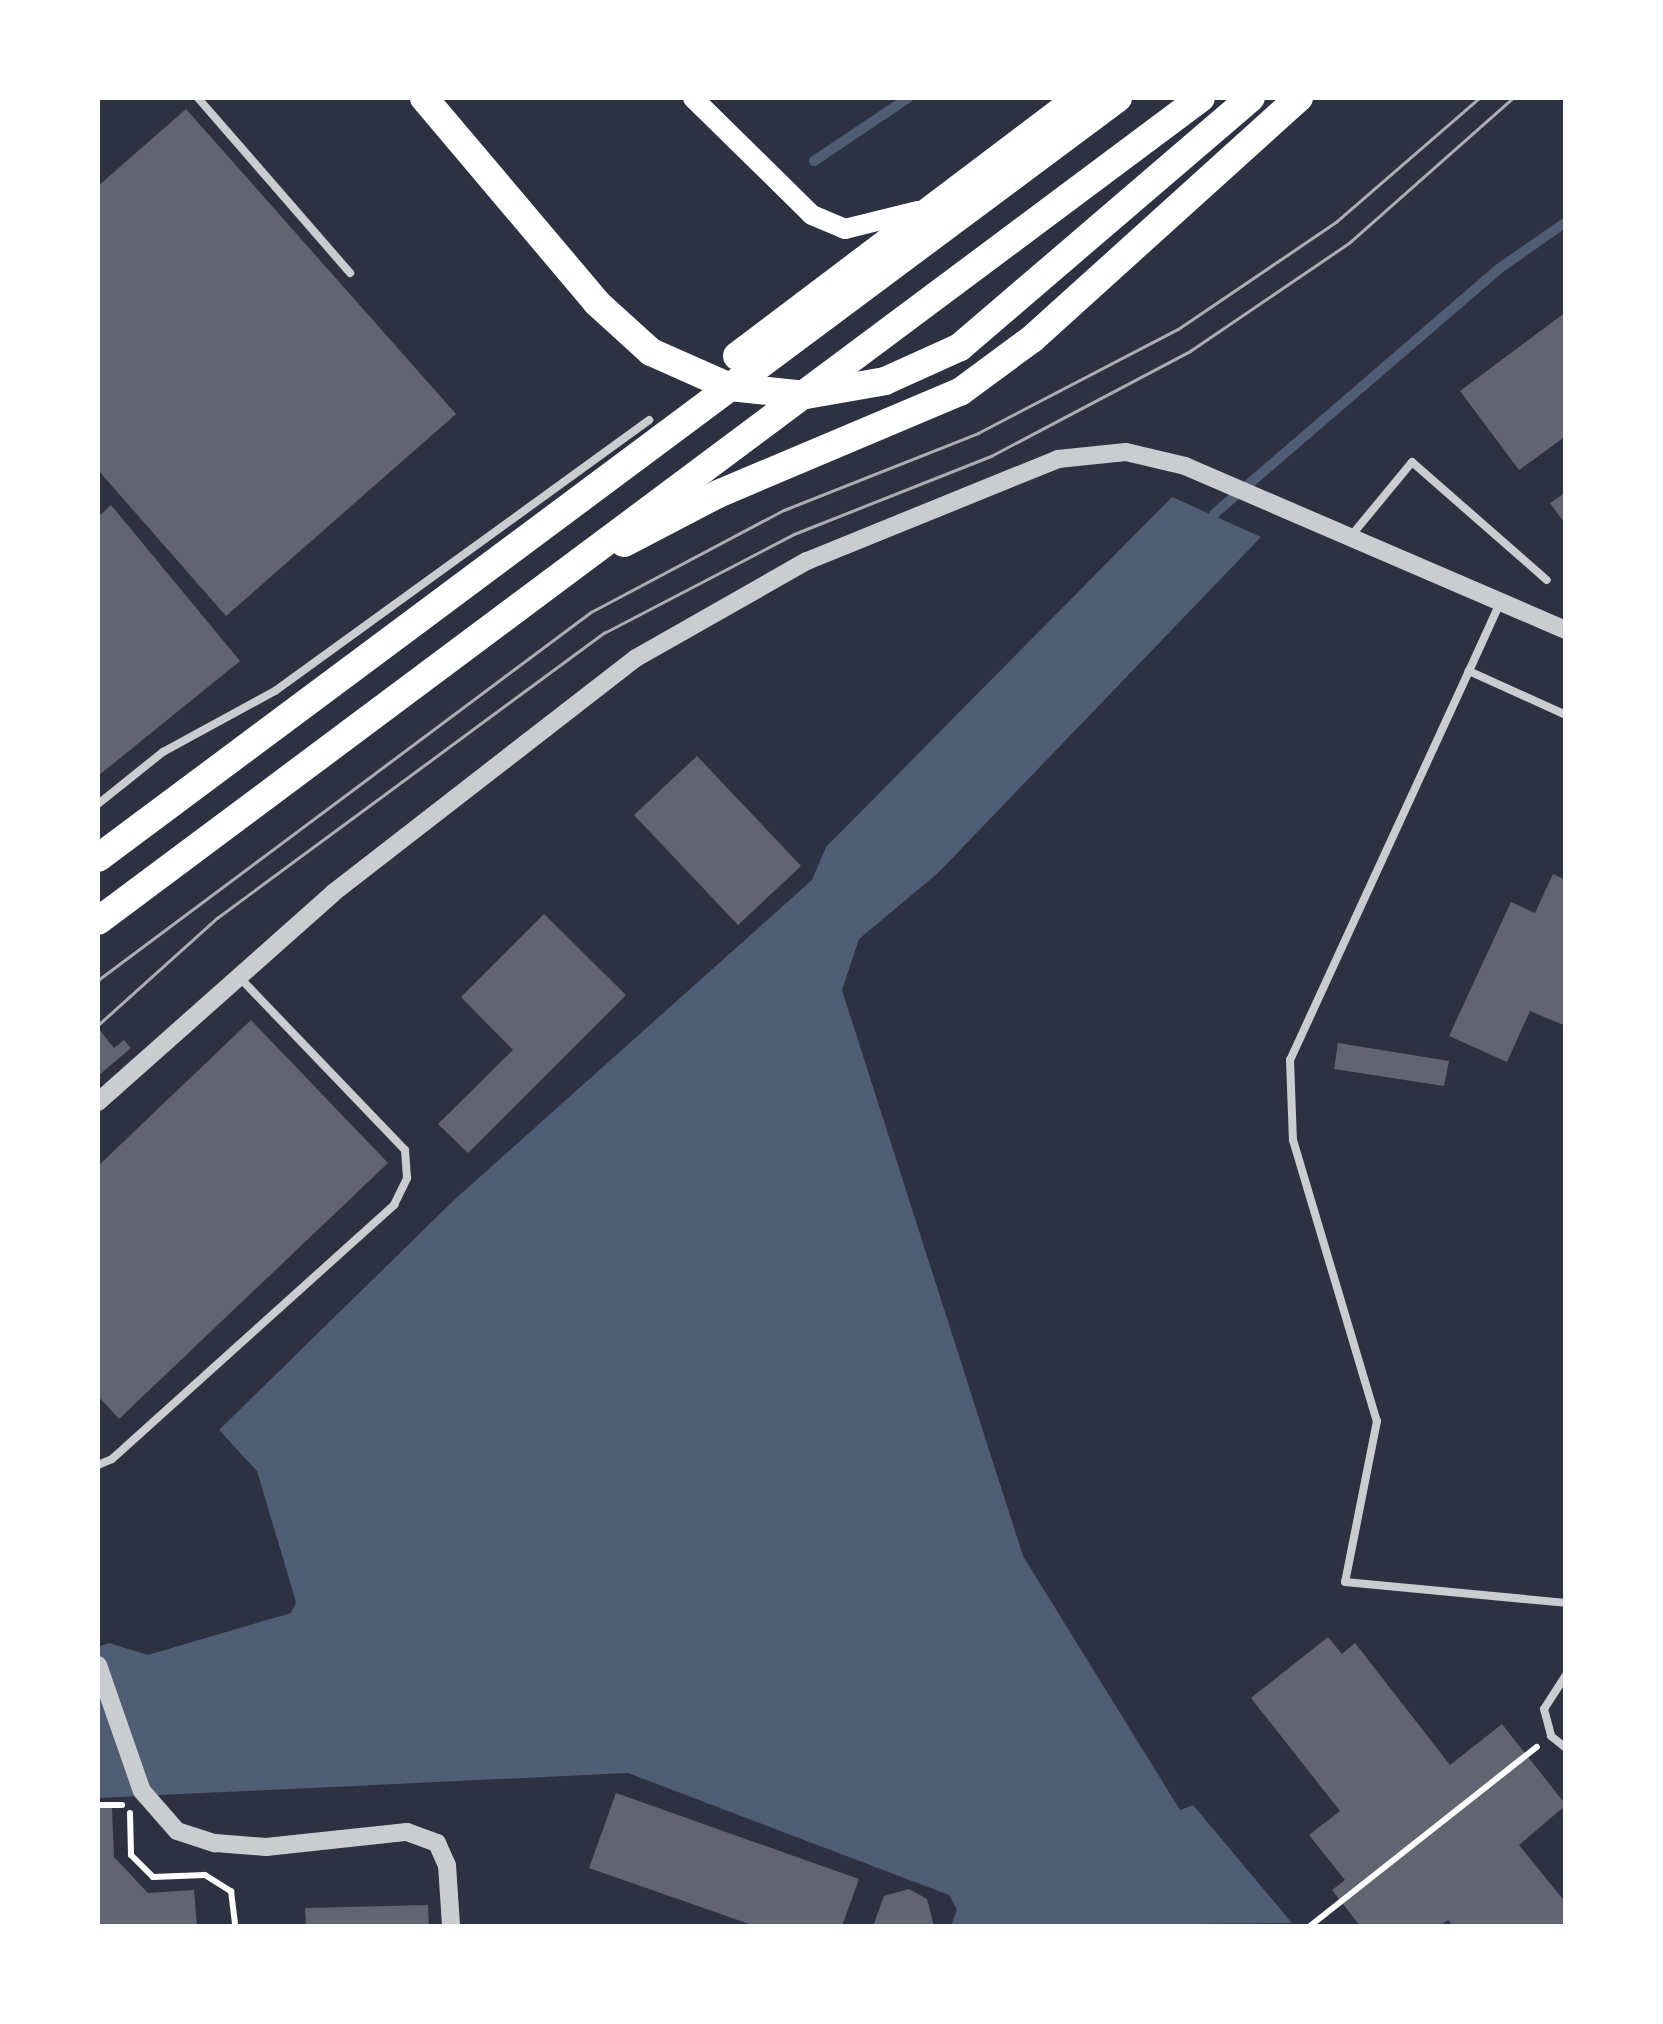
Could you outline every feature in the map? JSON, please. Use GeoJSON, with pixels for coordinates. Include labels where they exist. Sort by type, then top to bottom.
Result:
{"type":"FeatureCollection","features":[{"type":"Feature","properties":{"kind":"highway"},"geometry":{"type":"LineString","coordinates":[[424,98],[620,328],[687,373],[766,394],[846,392],[922,368],[960,347],[1251,98]]}},
{"type":"Feature","properties":{"kind":"highway"},"geometry":{"type":"LineString","coordinates":[[537,530],[650,420],[953,198],[1078,98]]}},
{"type":"Feature","properties":{"kind":"highway"},"geometry":{"type":"LineString","coordinates":[[98,858],[1118,98]]}},
{"type":"Feature","properties":{"kind":"highway"},"geometry":{"type":"LineString","coordinates":[[98,921],[1201,98]]}},
{"type":"Feature","properties":{"kind":"highway"},"geometry":{"type":"LineString","coordinates":[[552,582],[718,494],[960,392],[1032,338],[1299,98]]}},
{"type":"Feature","properties":{"kind":"main road"},"geometry":{"type":"LineString","coordinates":[[692,98],[775,185],[812,214],[845,228],[873,227],[953,198]]}},
{"type":"Feature","properties":{"kind":"street"},"geometry":{"type":"LineString","coordinates":[[98,1102],[238,976],[561,712],[636,658],[807,560],[1090,452],[1160,458],[1566,630]]}},
{"type":"Feature","properties":{"kind":"street"},"geometry":{"type":"LineString","coordinates":[[98,1666],[145,1798],[177,1830],[215,1843],[266,1847],[407,1832],[437,1844],[448,1865],[451,1926]]}},
{"type":"Feature","properties":{"kind":"lane"},"geometry":{"type":"LineString","coordinates":[[198,98],[350,273]]}},
{"type":"Feature","properties":{"kind":"lane"},"geometry":{"type":"LineString","coordinates":[[98,804],[162,752],[275,691],[650,420]]}},
{"type":"Feature","properties":{"kind":"lane"},"geometry":{"type":"LineString","coordinates":[[1348,540],[1412,462],[1547,580]]}},
{"type":"Feature","properties":{"kind":"lane"},"geometry":{"type":"LineString","coordinates":[[1500,603],[1290,1060],[1292,1140],[1377,1421],[1345,1582],[1566,1603]]}},
{"type":"Feature","properties":{"kind":"lane"},"geometry":{"type":"LineString","coordinates":[[1469,671],[1566,714]]}},
{"type":"Feature","properties":{"kind":"lane"},"geometry":{"type":"LineString","coordinates":[[98,1465],[112,1460],[394,1206],[407,1178],[405,1150],[238,976]]}},
{"type":"Feature","properties":{"kind":"lane"},"geometry":{"type":"LineString","coordinates":[[1566,1675],[1546,1696],[1551,1736],[1566,1748]]}},
{"type":"Feature","properties":{"kind":"path"},"geometry":{"type":"LineString","coordinates":[[1310,1926],[1551,1736]]}},
{"type":"Feature","properties":{"kind":"path"},"geometry":{"type":"LineString","coordinates":[[126,1815],[145,1798]]}},
{"type":"Feature","properties":{"kind":"path"},"geometry":{"type":"LineString","coordinates":[[98,1804],[121,1804],[131,1855],[154,1877],[204,1875],[231,1891],[234,1926]]}},
{"type":"Feature","properties":{"kind":"water"},"geometry":{"type":"Polygon","coordinates":[[[1172,497],[1261,537],[938,873],[859,939],[842,990],[1023,1556],[1180,1810],[1193,1805],[1292,1923],[951,1926],[957,1910],[949,1895],[628,1773],[98,1798],[98,1647],[109,1643],[148,1655],[291,1613],[296,1602],[257,1471],[219,1430],[453,1201],[812,880],[826,847],[1172,497]]]}},
{"type":"Feature","properties":{"kind":"building"},"geometry":{"type":"Polygon","coordinates":[[[186,109],[456,414],[226,616],[98,470],[98,186],[186,109]]]}},
{"type":"Feature","properties":{"kind":"building"},"geometry":{"type":"Polygon","coordinates":[[[1566,312],[1566,436],[1519,470],[1460,391],[1566,312]]]}},
{"type":"Feature","properties":{"kind":"building"},"geometry":{"type":"Polygon","coordinates":[[[1566,492],[1566,525],[1550,503],[1566,492]]]}},
{"type":"Feature","properties":{"kind":"building"},"geometry":{"type":"Polygon","coordinates":[[[111,505],[240,661],[98,776],[98,517],[111,505]]]}},
{"type":"Feature","properties":{"kind":"building"},"geometry":{"type":"Polygon","coordinates":[[[697,756],[801,866],[738,925],[634,815],[697,756]]]}},
{"type":"Feature","properties":{"kind":"building"},"geometry":{"type":"Polygon","coordinates":[[[1553,874],[1566,880],[1566,1026],[1530,1011],[1507,1062],[1449,1036],[1511,902],[1535,913],[1553,874]]]}},
{"type":"Feature","properties":{"kind":"building"},"geometry":{"type":"Polygon","coordinates":[[[544,914],[626,995],[468,1153],[438,1124],[513,1050],[461,997],[544,914]]]}},
{"type":"Feature","properties":{"kind":"building"},"geometry":{"type":"Polygon","coordinates":[[[251,1020],[388,1163],[119,1419],[98,1396],[98,1166],[251,1020]]]}},
{"type":"Feature","properties":{"kind":"building"},"geometry":{"type":"Polygon","coordinates":[[[98,1028],[114,1048],[124,1040],[131,1048],[98,1076],[98,1028]]]}},
{"type":"Feature","properties":{"kind":"building"},"geometry":{"type":"Polygon","coordinates":[[[1338,1043],[1449,1061],[1444,1086],[1334,1069],[1338,1043]]]}},
{"type":"Feature","properties":{"kind":"building"},"geometry":{"type":"Polygon","coordinates":[[[1328,1637],[1342,1654],[1355,1643],[1450,1765],[1502,1724],[1566,1805],[1519,1845],[1566,1903],[1566,1926],[1453,1926],[1448,1920],[1439,1926],[1360,1926],[1332,1890],[1345,1880],[1309,1835],[1340,1811],[1251,1698],[1328,1637]]]}},
{"type":"Feature","properties":{"kind":"building"},"geometry":{"type":"Polygon","coordinates":[[[616,1793],[859,1879],[842,1926],[755,1926],[589,1868],[616,1793]]]}},
{"type":"Feature","properties":{"kind":"building"},"geometry":{"type":"Polygon","coordinates":[[[98,1808],[112,1808],[114,1857],[148,1893],[194,1890],[197,1926],[98,1926],[98,1808]]]}},
{"type":"Feature","properties":{"kind":"building"},"geometry":{"type":"Polygon","coordinates":[[[909,1889],[927,1899],[934,1926],[873,1926],[884,1896],[909,1889]]]}},
{"type":"Feature","properties":{"kind":"building"},"geometry":{"type":"Polygon","coordinates":[[[428,1905],[429,1926],[306,1926],[305,1908],[428,1905]]]}},
{"type":"Feature","properties":{"kind":"waterway"},"geometry":{"type":"LineString","coordinates":[[814,161],[908,98]]}},
{"type":"Feature","properties":{"kind":"waterway"},"geometry":{"type":"LineString","coordinates":[[1214,514],[1500,268],[1566,222]]}},
{"type":"Feature","properties":{"kind":"tram line"},"geometry":{"type":"LineString","coordinates":[[98,980],[591,612],[784,510],[978,433],[1178,329],[1336,222],[1479,98]]}},
{"type":"Feature","properties":{"kind":"tram line"},"geometry":{"type":"LineString","coordinates":[[98,1025],[217,918],[604,633],[794,534],[991,456],[1190,351],[1349,243],[1513,98]]}}]}
